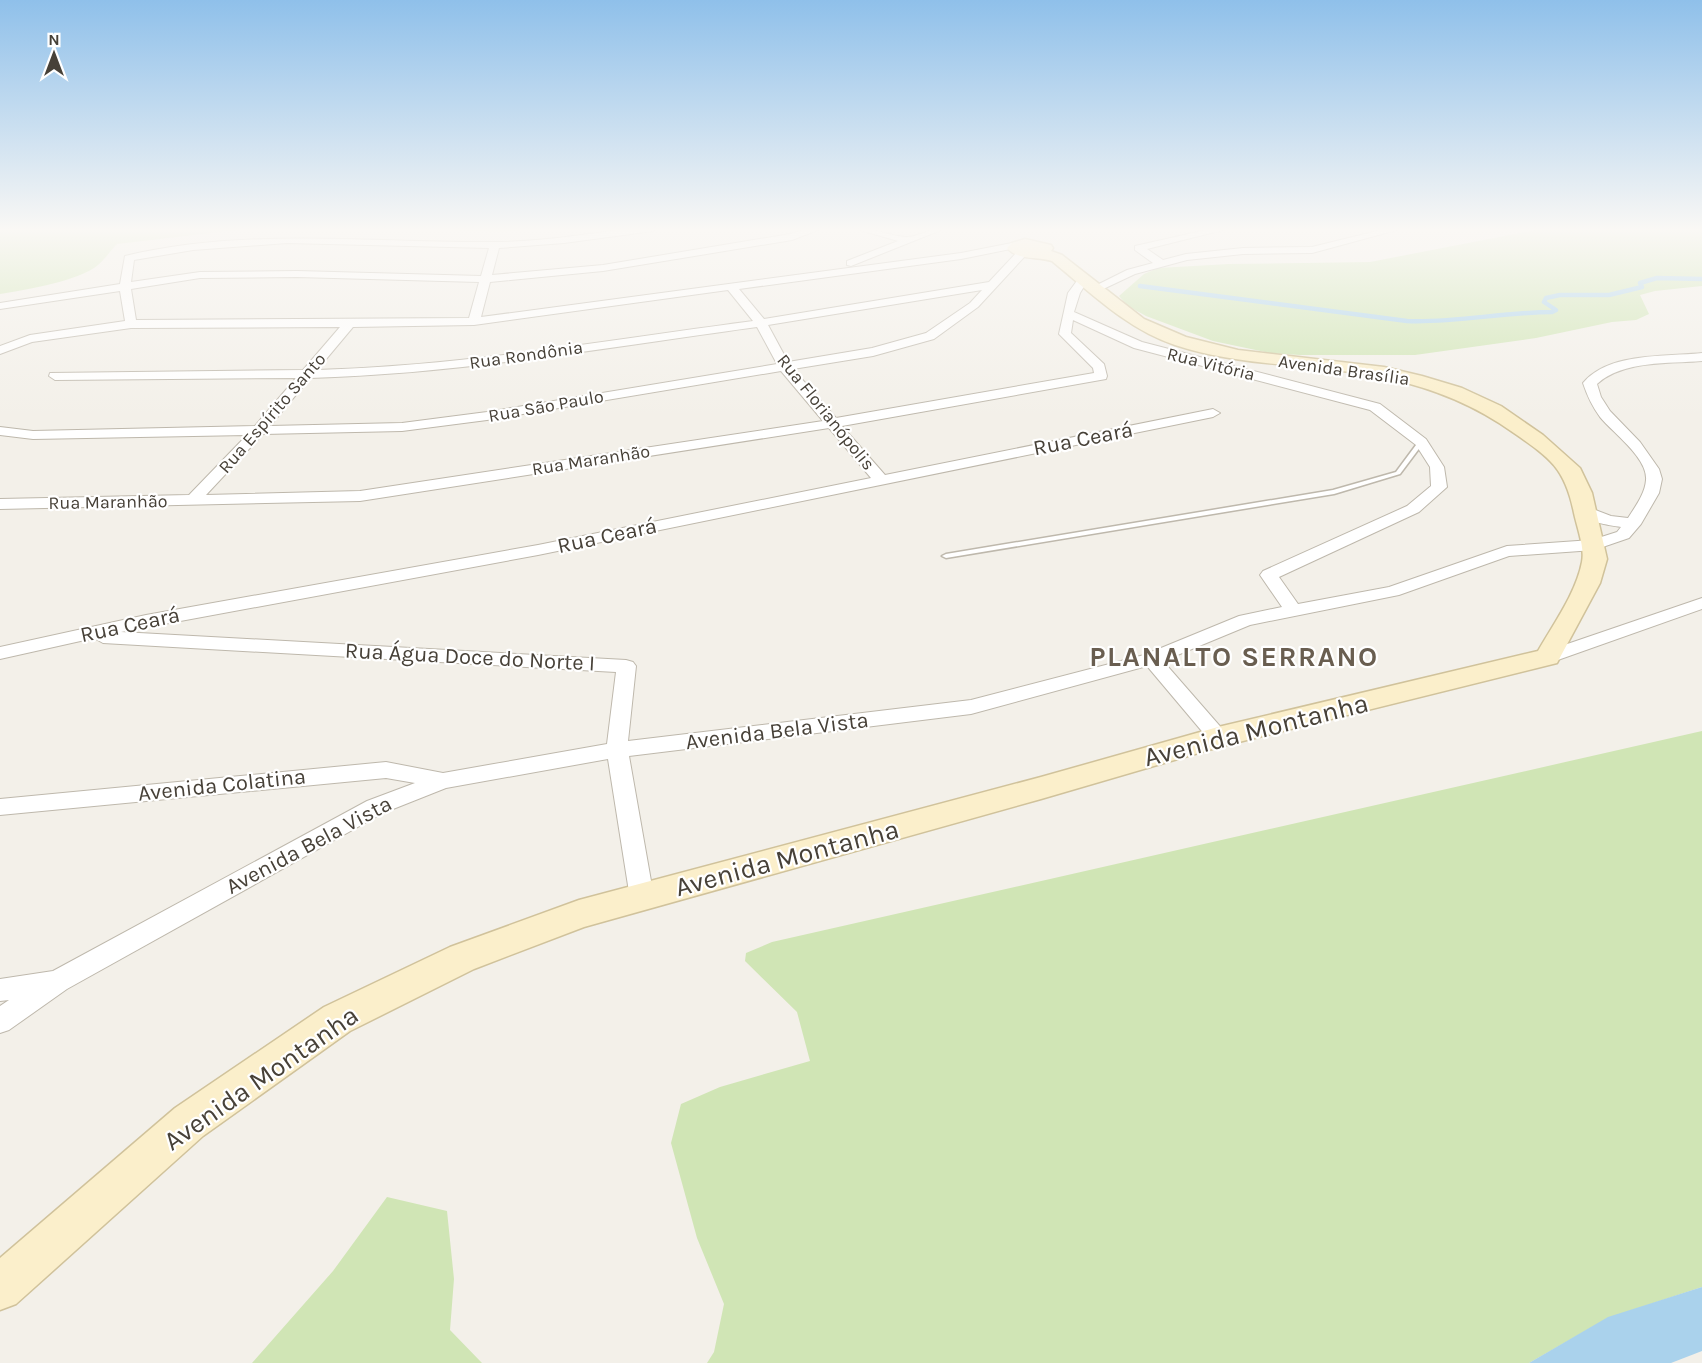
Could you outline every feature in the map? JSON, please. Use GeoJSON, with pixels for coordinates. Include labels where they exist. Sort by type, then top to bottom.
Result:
{"type":"FeatureCollection","features":[{"type":"Feature","properties":{"kind":"street"},"geometry":{"type":"LineString","coordinates":[[0,306],[86,292]]}},
{"type":"Feature","properties":{"kind":"street"},"geometry":{"type":"LineString","coordinates":[[126,292],[131,324]]}},
{"type":"Feature","properties":{"kind":"street"},"geometry":{"type":"LineString","coordinates":[[474,321],[482,292]]}},
{"type":"Feature","properties":{"kind":"street"},"geometry":{"type":"LineString","coordinates":[[0,350],[30,339],[131,324],[474,321],[696,292]]}},
{"type":"Feature","properties":{"kind":"street","name":"Rua Florianópolis"},"geometry":{"type":"LineString","coordinates":[[735,292],[761,323],[784,366],[880,479]]}},
{"type":"Feature","properties":{"kind":"street","name":"Rua Rondônia"},"geometry":{"type":"LineString","coordinates":[[55,376],[307,374],[382,372],[447,366],[761,323],[952,292]]}},
{"type":"Feature","properties":{"kind":"street","name":"Rua São Paulo"},"geometry":{"type":"LineString","coordinates":[[0,431],[33,435],[258,431],[402,427],[455,420],[873,352],[930,336],[974,304],[986,292]]}},
{"type":"Feature","properties":{"kind":"street"},"geometry":{"type":"LineString","coordinates":[[1068,313],[1076,292]]}},
{"type":"Feature","properties":{"kind":"street","name":"Avenida Brasília"},"geometry":{"type":"LineString","coordinates":[[1099,292],[1138,322],[1180,341],[1238,355],[1384,372],[1455,392],[1494,410],[1536,439],[1570,468],[1581,493],[1594,545]]}},
{"type":"Feature","properties":{"kind":"street","name":"Rua Maranhão"},"geometry":{"type":"LineString","coordinates":[[0,504],[360,496],[834,423],[1101,376],[1099,367],[1065,334],[1068,313]]}},
{"type":"Feature","properties":{"kind":"street","name":"Rua Vitória"},"geometry":{"type":"LineString","coordinates":[[1068,313],[1138,345],[1375,407],[1421,442],[1437,467],[1439,487],[1413,509],[1269,575],[1293,610]]}},
{"type":"Feature","properties":{"kind":"street","name":"Rua Espírito Santo"},"geometry":{"type":"LineString","coordinates":[[192,501],[258,431],[350,323]]}},
{"type":"Feature","properties":{"kind":"street"},"geometry":{"type":"LineString","coordinates":[[1585,511],[1607,520],[1633,524],[1651,493],[1654,479],[1652,469],[1635,445],[1605,414],[1594,398],[1590,383],[1601,373],[1626,364],[1702,357]]}},
{"type":"Feature","properties":{"kind":"street","name":"Rua Ceará"},"geometry":{"type":"LineString","coordinates":[[0,653],[146,621],[538,550],[1213,413]]}},
{"type":"Feature","properties":{"kind":"street","name":"Avenida Bela Vista"},"geometry":{"type":"LineString","coordinates":[[0,1021],[58,981],[375,807],[443,781],[617,750],[970,707],[1151,659],[1245,620],[1393,591],[1454,568],[1507,552],[1594,545],[1623,535],[1633,524]]}},
{"type":"Feature","properties":{"kind":"street"},"geometry":{"type":"LineString","coordinates":[[1548,657],[1588,583],[1595,559],[1594,545]]}},
{"type":"Feature","properties":{"kind":"street"},"geometry":{"type":"LineString","coordinates":[[1548,657],[1702,603]]}},
{"type":"Feature","properties":{"kind":"street","name":"Rua Água Doce do Norte I"},"geometry":{"type":"LineString","coordinates":[[79,635],[626,666],[617,750],[642,898]]}},
{"type":"Feature","properties":{"kind":"street","name":"Avenida Montanha"},"geometry":{"type":"LineString","coordinates":[[0,1288],[189,1122],[337,1019],[462,958],[579,914],[1218,737],[1548,657]]}},
{"type":"Feature","properties":{"kind":"street"},"geometry":{"type":"LineString","coordinates":[[1151,659],[1218,737]]}},
{"type":"Feature","properties":{"kind":"street","name":"Avenida Colatina"},"geometry":{"type":"LineString","coordinates":[[0,807],[386,770],[443,781]]}},
{"type":"Feature","properties":{"kind":"street"},"geometry":{"type":"LineString","coordinates":[[0,990],[58,981]]}},
{"type":"Feature","properties":{"kind":"lane"},"geometry":{"type":"LineString","coordinates":[[946,556],[1334,492],[1398,473],[1421,442]]}},
{"type":"Feature","properties":{"kind":"green space"},"geometry":{"type":"Polygon","coordinates":[[[1124,292],[1653,292],[1640,295],[1649,314],[1636,320],[1612,322],[1536,338],[1415,355],[1270,353],[1213,341],[1146,316],[1128,306],[1119,296],[1124,292]]]}},
{"type":"Feature","properties":{"kind":"green space"},"geometry":{"type":"Polygon","coordinates":[[[1702,731],[1702,1287],[1608,1318],[1529,1363],[707,1363],[714,1352],[724,1304],[697,1238],[671,1143],[681,1104],[720,1087],[810,1061],[797,1012],[745,961],[746,953],[772,942],[1702,731]]]}},
{"type":"Feature","properties":{"kind":"green space"},"geometry":{"type":"Polygon","coordinates":[[[387,1197],[447,1211],[454,1279],[450,1330],[482,1363],[252,1363],[333,1271],[387,1197]]]}},
{"type":"Feature","properties":{"kind":"water"},"geometry":{"type":"Polygon","coordinates":[[[1702,1287],[1702,1351],[1671,1363],[1529,1363],[1608,1317],[1702,1287]]]}},
{"type":"Feature","properties":{"kind":"waterway"},"geometry":{"type":"LineString","coordinates":[[1183,292],[1407,321],[1552,312],[1556,310],[1544,302],[1546,298],[1560,295],[1609,295],[1623,292]]}},
{"type":"Feature","properties":{"kind":"district","name":"PLANALTO SERRANO"},"geometry":{"type":"Point","coordinates":[1234,656]}}]}
